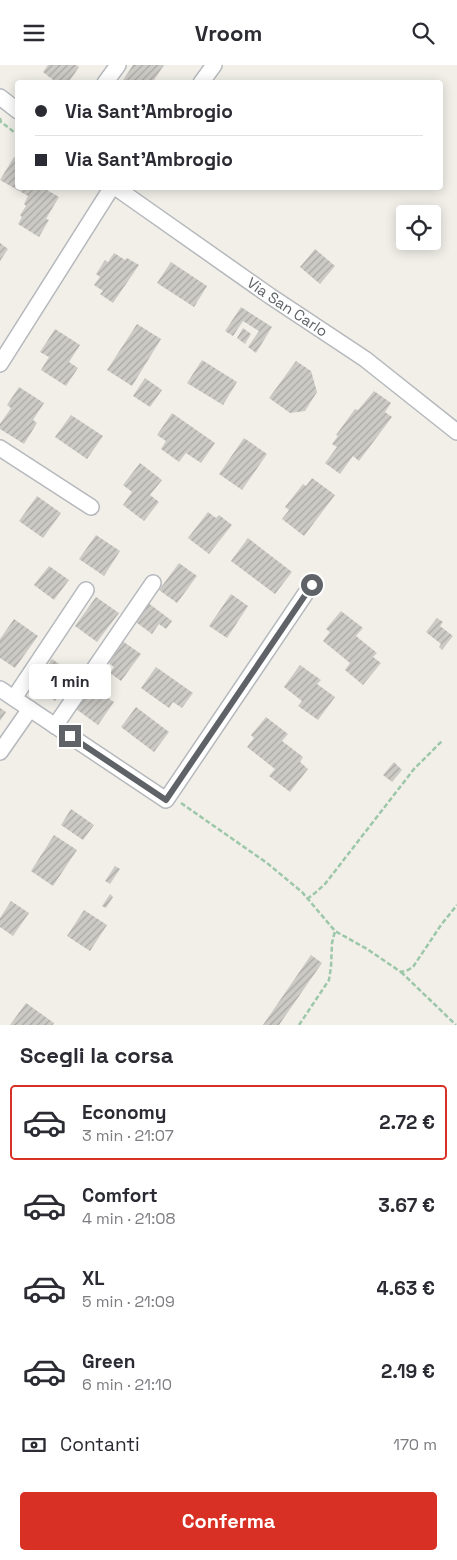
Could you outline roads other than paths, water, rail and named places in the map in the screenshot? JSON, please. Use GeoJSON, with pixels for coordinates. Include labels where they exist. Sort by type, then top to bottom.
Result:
{"type":"FeatureCollection","features":[{"type":"Feature","properties":{"kind":"street"},"geometry":{"type":"LineString","coordinates":[[107,80],[118,65]]}},
{"type":"Feature","properties":{"kind":"street"},"geometry":{"type":"LineString","coordinates":[[203,80],[214,65]]}},
{"type":"Feature","properties":{"kind":"street"},"geometry":{"type":"LineString","coordinates":[[0,97],[15,109]]}},
{"type":"Feature","properties":{"kind":"street"},"geometry":{"type":"LineString","coordinates":[[0,364],[111,190]]}},
{"type":"Feature","properties":{"kind":"street","name":"Via San Carlo"},"geometry":{"type":"LineString","coordinates":[[117,190],[369,362],[457,432]]}},
{"type":"Feature","properties":{"kind":"street"},"geometry":{"type":"LineString","coordinates":[[0,448],[91,507]]}},
{"type":"Feature","properties":{"kind":"street"},"geometry":{"type":"LineString","coordinates":[[55,726],[153,583]]}},
{"type":"Feature","properties":{"kind":"street"},"geometry":{"type":"LineString","coordinates":[[0,689],[166,800],[312,585]]}},
{"type":"Feature","properties":{"kind":"street"},"geometry":{"type":"LineString","coordinates":[[14,698],[86,591]]}},
{"type":"Feature","properties":{"kind":"street"},"geometry":{"type":"LineString","coordinates":[[0,752],[30,709]]}}]}
